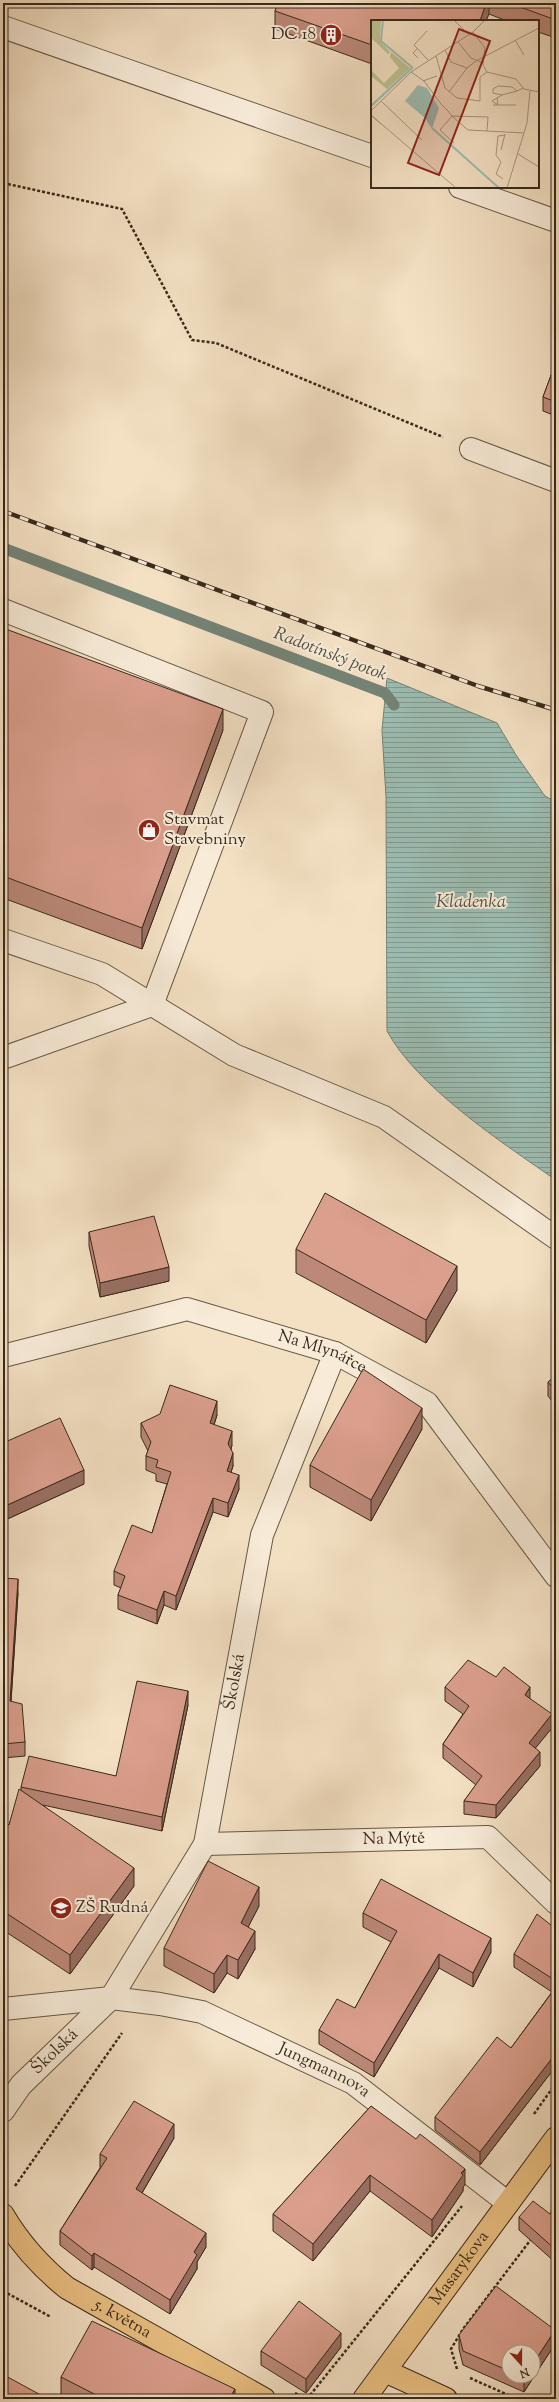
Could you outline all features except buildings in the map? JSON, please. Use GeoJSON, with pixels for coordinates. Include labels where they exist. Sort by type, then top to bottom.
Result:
{"type":"FeatureCollection","features":[{"type":"Feature","properties":{"kind":"main road","name":"Masarykova"},"geometry":{"type":"LineString","coordinates":[[364,2399],[556,2138]]}},
{"type":"Feature","properties":{"kind":"main road","name":"5. května"},"geometry":{"type":"LineString","coordinates":[[3,2215],[13,2233],[42,2268],[67,2288],[264,2399]]}},
{"type":"Feature","properties":{"kind":"main road"},"geometry":{"type":"LineString","coordinates":[[385,2370],[446,2399]]}},
{"type":"Feature","properties":{"kind":"street"},"geometry":{"type":"LineString","coordinates":[[3,27],[371,156]]}},
{"type":"Feature","properties":{"kind":"street"},"geometry":{"type":"LineString","coordinates":[[463,188],[556,220]]}},
{"type":"Feature","properties":{"kind":"street"},"geometry":{"type":"LineString","coordinates":[[471,449],[556,481]]}},
{"type":"Feature","properties":{"kind":"street"},"geometry":{"type":"LineString","coordinates":[[3,610],[262,712],[152,1005],[3,1058]]}},
{"type":"Feature","properties":{"kind":"street"},"geometry":{"type":"LineString","coordinates":[[3,940],[102,974],[234,1055],[384,1117],[556,1238]]}},
{"type":"Feature","properties":{"kind":"street","name":"Na Mlynářce"},"geometry":{"type":"LineString","coordinates":[[3,1356],[187,1309],[335,1353],[427,1403],[556,1576]]}},
{"type":"Feature","properties":{"kind":"street","name":"Školská"},"geometry":{"type":"LineString","coordinates":[[3,2111],[21,2085],[111,1998],[205,1844],[262,1535],[335,1353]]}},
{"type":"Feature","properties":{"kind":"street","name":"Na Mýtě"},"geometry":{"type":"LineString","coordinates":[[205,1844],[488,1837],[556,1903]]}},
{"type":"Feature","properties":{"kind":"street","name":"Školská"},"geometry":{"type":"LineString","coordinates":[[3,2009],[111,1998]]}},
{"type":"Feature","properties":{"kind":"street","name":"Jungmannova"},"geometry":{"type":"LineString","coordinates":[[111,1998],[202,2012],[353,2083],[508,2203]]}},
{"type":"Feature","properties":{"kind":"path"},"geometry":{"type":"LineString","coordinates":[[3,183],[122,209],[192,340],[216,343],[471,449]]}},
{"type":"Feature","properties":{"kind":"path"},"geometry":{"type":"LineString","coordinates":[[16,2189],[15,2184],[144,2002]]}},
{"type":"Feature","properties":{"kind":"path"},"geometry":{"type":"LineString","coordinates":[[529,2121],[556,2083]]}},
{"type":"Feature","properties":{"kind":"path"},"geometry":{"type":"LineString","coordinates":[[307,2399],[452,2215],[484,2184]]}},
{"type":"Feature","properties":{"kind":"path"},"geometry":{"type":"LineString","coordinates":[[547,2218],[556,2206]]}},
{"type":"Feature","properties":{"kind":"path"},"geometry":{"type":"LineString","coordinates":[[458,2372],[450,2349],[463,2328],[533,2236]]}},
{"type":"Feature","properties":{"kind":"path"},"geometry":{"type":"LineString","coordinates":[[464,2375],[517,2399]]}},
{"type":"Feature","properties":{"kind":"water","name":"Kladenka"},"geometry":{"type":"Polygon","coordinates":[[[387,678],[497,723],[516,755],[545,796],[556,802],[556,1180],[488,1132],[440,1093],[419,1073],[401,1052],[387,1031],[386,797],[382,730],[387,678]]]}},
{"type":"Feature","properties":{"kind":"waterway","name":"Radotínský potok"},"geometry":{"type":"LineString","coordinates":[[3,548],[385,693],[394,705]]}},
{"type":"Feature","properties":{"kind":"railway"},"geometry":{"type":"LineString","coordinates":[[3,511],[478,686],[556,710]]}},
{"type":"Feature","properties":{"kind":"place","name":"DC 18"},"geometry":{"type":"Point","coordinates":[331,35]}},
{"type":"Feature","properties":{"kind":"place","name":"Stavmat Stavebniny"},"geometry":{"type":"Point","coordinates":[149,830]}},
{"type":"Feature","properties":{"kind":"place","name":"ZŠ Rudná"},"geometry":{"type":"Point","coordinates":[61,1908]}}]}
